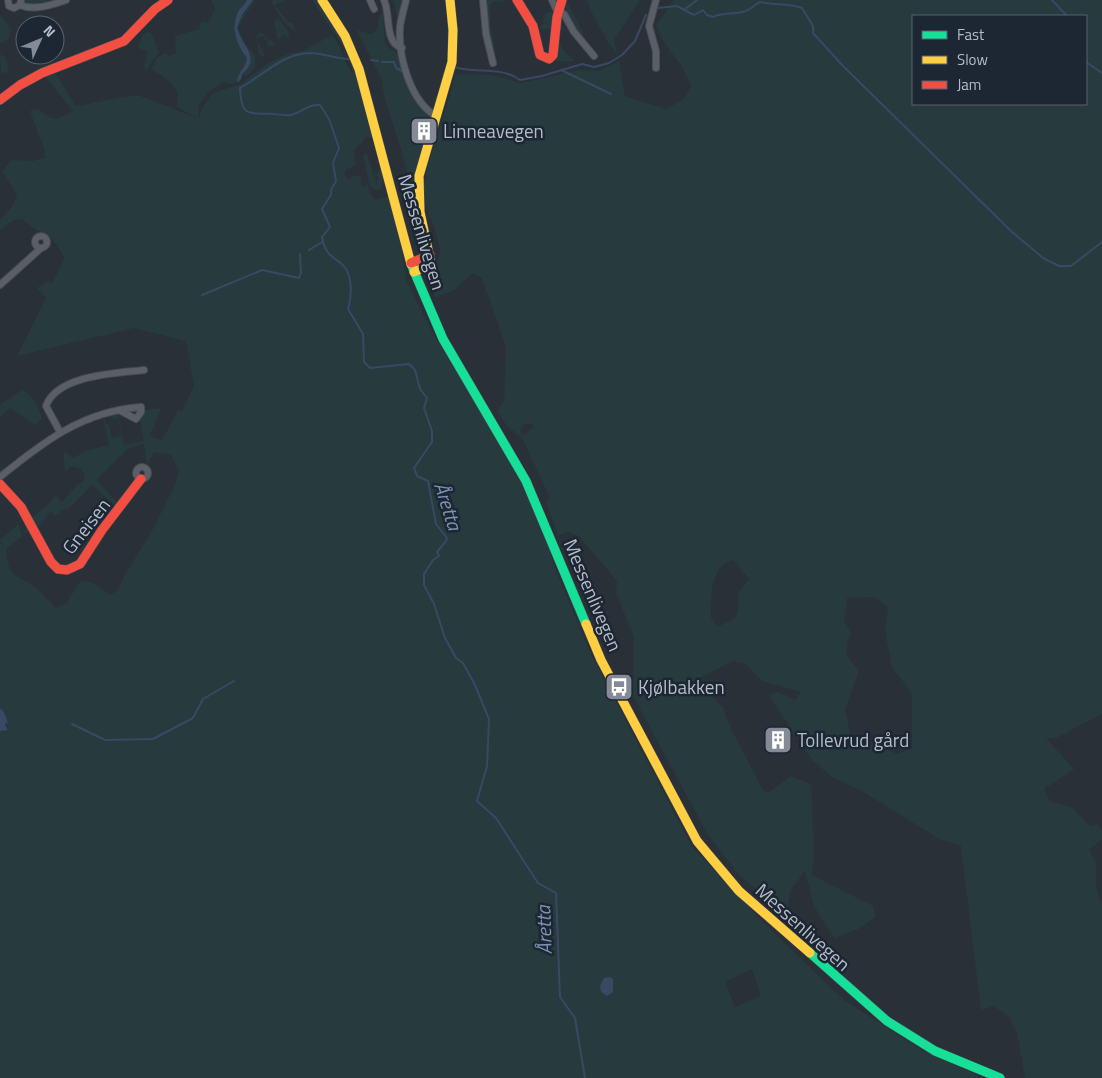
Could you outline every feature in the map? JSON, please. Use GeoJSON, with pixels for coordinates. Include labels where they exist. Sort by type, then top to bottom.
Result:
{"type":"FeatureCollection","features":[{"type":"Feature","properties":{"kind":"main road"},"geometry":{"type":"LineString","coordinates":[[0,100],[15,87],[35,76],[123,42],[137,30],[152,10],[168,0]]}},
{"type":"Feature","properties":{"kind":"main road","name":"Messenlivegen"},"geometry":{"type":"LineString","coordinates":[[322,0],[345,36],[359,69],[412,267],[443,339],[526,481],[601,660],[684,818],[703,849],[739,891],[886,1021],[935,1051],[1000,1078]]}},
{"type":"Feature","properties":{"kind":"main road"},"geometry":{"type":"LineString","coordinates":[[412,267],[427,266],[430,255],[420,212],[419,184],[421,167],[453,53],[450,0]]}},
{"type":"Feature","properties":{"kind":"main road"},"geometry":{"type":"LineString","coordinates":[[517,0],[533,26],[540,55],[546,59],[553,55],[558,13],[562,0]]}},
{"type":"Feature","properties":{"kind":"main road","name":"Gneisen"},"geometry":{"type":"LineString","coordinates":[[0,484],[22,507],[51,562],[58,569],[68,570],[80,564],[102,530],[129,498],[141,479]]}},
{"type":"Feature","properties":{"kind":"street"},"geometry":{"type":"LineString","coordinates":[[8,0],[11,7],[16,8],[20,3],[25,8],[48,6],[66,0]]}},
{"type":"Feature","properties":{"kind":"street"},"geometry":{"type":"LineString","coordinates":[[370,0],[374,9]]}},
{"type":"Feature","properties":{"kind":"street"},"geometry":{"type":"LineString","coordinates":[[384,0],[388,11],[392,40],[396,46],[402,48]]}},
{"type":"Feature","properties":{"kind":"street"},"geometry":{"type":"LineString","coordinates":[[406,0],[400,26],[406,69],[419,100],[426,110],[436,116]]}},
{"type":"Feature","properties":{"kind":"street"},"geometry":{"type":"LineString","coordinates":[[483,0],[486,34],[492,63]]}},
{"type":"Feature","properties":{"kind":"street"},"geometry":{"type":"LineString","coordinates":[[552,0],[558,13],[564,14],[574,32],[594,56]]}},
{"type":"Feature","properties":{"kind":"street"},"geometry":{"type":"LineString","coordinates":[[656,0],[648,26],[656,51],[656,68]]}},
{"type":"Feature","properties":{"kind":"street"},"geometry":{"type":"LineString","coordinates":[[0,285],[40,249]]}},
{"type":"Feature","properties":{"kind":"street"},"geometry":{"type":"LineString","coordinates":[[60,432],[46,406],[55,392],[78,380],[144,370]]}},
{"type":"Feature","properties":{"kind":"street"},"geometry":{"type":"LineString","coordinates":[[0,477],[33,450],[60,432],[92,418],[120,410]]}},
{"type":"Feature","properties":{"kind":"green space"},"geometry":{"type":"Polygon","coordinates":[[[23,0],[62,0],[29,5],[23,0]]]}},
{"type":"Feature","properties":{"kind":"green space"},"geometry":{"type":"Polygon","coordinates":[[[211,0],[255,0],[238,27],[244,42],[255,56],[255,68],[248,75],[243,75],[240,82],[230,84],[223,82],[208,92],[198,105],[199,119],[202,108],[213,93],[241,84],[269,63],[290,53],[303,51],[332,35],[339,45],[347,66],[354,75],[346,50],[312,0],[319,0],[351,56],[373,138],[366,137],[354,151],[356,165],[345,171],[345,176],[349,179],[357,175],[361,177],[361,187],[368,184],[369,191],[375,200],[387,196],[393,207],[406,280],[435,337],[474,399],[537,509],[556,571],[591,654],[692,847],[767,926],[844,1000],[923,1051],[984,1078],[0,1078],[0,731],[8,729],[4,712],[0,708],[0,543],[4,546],[0,540],[18,524],[22,536],[27,527],[25,522],[31,529],[6,549],[9,566],[15,575],[37,589],[57,608],[67,603],[80,581],[91,582],[111,595],[118,590],[125,574],[151,533],[175,485],[179,471],[171,455],[154,452],[147,465],[144,444],[129,448],[98,478],[99,483],[119,504],[118,508],[92,485],[68,509],[66,508],[55,516],[51,512],[37,528],[27,510],[33,517],[51,502],[55,495],[62,502],[78,484],[83,482],[85,475],[81,469],[71,466],[65,472],[63,454],[65,452],[72,458],[89,450],[109,445],[104,416],[106,423],[110,427],[112,438],[121,436],[118,418],[112,419],[110,414],[118,413],[124,445],[144,441],[140,421],[145,410],[161,408],[150,436],[162,440],[178,410],[182,412],[194,386],[186,341],[134,328],[17,356],[46,298],[37,288],[48,281],[52,284],[65,258],[50,237],[32,227],[23,219],[14,220],[0,230],[0,220],[13,205],[17,195],[2,171],[12,160],[33,161],[45,158],[45,151],[30,111],[38,108],[51,118],[58,118],[73,111],[43,74],[53,69],[76,106],[138,95],[197,118],[176,106],[178,94],[172,84],[151,69],[158,57],[165,53],[170,56],[176,53],[175,36],[199,29],[200,23],[204,21],[208,23],[215,9],[211,0]],[[752,969],[725,982],[735,1007],[761,996],[752,969]]]}},
{"type":"Feature","properties":{"kind":"green space"},"geometry":{"type":"Polygon","coordinates":[[[271,0],[286,0],[275,5],[289,23],[292,23],[296,31],[286,23],[271,0]]]}},
{"type":"Feature","properties":{"kind":"green space"},"geometry":{"type":"Polygon","coordinates":[[[393,0],[403,0],[397,43],[393,37],[397,35],[397,16],[393,0]]]}},
{"type":"Feature","properties":{"kind":"green space"},"geometry":{"type":"Polygon","coordinates":[[[489,0],[504,0],[503,3],[495,1],[490,4],[490,26],[494,44],[490,45],[486,3],[489,0]]]}},
{"type":"Feature","properties":{"kind":"green space"},"geometry":{"type":"Polygon","coordinates":[[[566,0],[582,30],[586,42],[568,17],[566,0]]]}},
{"type":"Feature","properties":{"kind":"green space"},"geometry":{"type":"Polygon","coordinates":[[[587,0],[640,0],[614,40],[617,53],[600,28],[587,0]]]}},
{"type":"Feature","properties":{"kind":"green space"},"geometry":{"type":"Polygon","coordinates":[[[674,0],[1102,0],[1102,714],[1056,738],[1046,738],[1074,769],[1044,789],[1050,801],[1073,808],[1090,826],[1097,824],[1102,830],[1102,839],[1089,850],[1096,863],[1096,884],[1100,900],[1102,899],[1102,1078],[1025,1078],[1017,1032],[1007,1015],[993,1006],[981,1010],[961,846],[941,840],[862,791],[832,777],[813,761],[770,697],[771,694],[778,692],[795,700],[801,692],[762,681],[745,663],[733,661],[696,680],[723,708],[731,729],[763,790],[768,793],[791,776],[811,784],[814,855],[812,875],[873,906],[875,917],[858,929],[834,938],[814,906],[805,870],[790,892],[787,915],[737,873],[708,835],[633,696],[634,637],[616,593],[617,581],[579,536],[569,532],[558,535],[546,502],[550,498],[522,438],[507,426],[497,411],[504,400],[506,347],[482,278],[473,273],[453,291],[435,297],[430,273],[432,265],[433,267],[438,260],[439,245],[426,205],[423,206],[424,189],[431,155],[455,74],[493,75],[521,83],[579,70],[599,71],[619,61],[625,96],[666,109],[684,99],[691,86],[688,77],[659,33],[656,25],[674,0]],[[530,423],[522,425],[520,431],[522,435],[525,435],[534,426],[530,423]],[[733,560],[719,569],[713,584],[711,618],[718,627],[736,617],[739,605],[738,593],[749,579],[733,560]],[[875,597],[847,598],[844,620],[851,633],[846,654],[859,671],[845,710],[851,736],[897,754],[912,749],[912,693],[892,668],[885,631],[888,608],[875,597]]]}},
{"type":"Feature","properties":{"kind":"green space"},"geometry":{"type":"Polygon","coordinates":[[[551,11],[555,17],[553,31],[548,28],[544,30],[539,28],[543,24],[543,15],[551,11]]]}},
{"type":"Feature","properties":{"kind":"green space"},"geometry":{"type":"Polygon","coordinates":[[[383,12],[385,43],[400,55],[422,108],[429,116],[423,136],[426,136],[416,198],[411,189],[402,152],[385,100],[381,78],[357,30],[372,34],[378,28],[379,17],[383,12]]]}},
{"type":"Feature","properties":{"kind":"green space"},"geometry":{"type":"Polygon","coordinates":[[[0,14],[11,29],[9,38],[0,44],[0,14]]]}},
{"type":"Feature","properties":{"kind":"green space"},"geometry":{"type":"Polygon","coordinates":[[[562,17],[564,18],[561,20],[563,30],[559,31],[559,40],[565,52],[575,61],[554,61],[557,50],[558,21],[562,17]]]}},
{"type":"Feature","properties":{"kind":"green space"},"geometry":{"type":"Polygon","coordinates":[[[278,18],[289,33],[288,39],[286,35],[278,39],[274,22],[278,18]]]}},
{"type":"Feature","properties":{"kind":"green space"},"geometry":{"type":"Polygon","coordinates":[[[262,32],[269,41],[271,40],[275,44],[269,47],[264,36],[257,38],[265,56],[263,57],[259,54],[256,36],[262,32]]]}},
{"type":"Feature","properties":{"kind":"green space"},"geometry":{"type":"Polygon","coordinates":[[[151,33],[159,52],[146,70],[144,67],[148,51],[138,48],[143,34],[151,33]]]}},
{"type":"Feature","properties":{"kind":"green space"},"geometry":{"type":"Polygon","coordinates":[[[0,54],[6,57],[9,71],[1,74],[0,54]]]}},
{"type":"Feature","properties":{"kind":"green space"},"geometry":{"type":"Polygon","coordinates":[[[367,154],[376,183],[379,178],[377,176],[375,178],[374,170],[377,174],[382,167],[382,189],[376,190],[370,186],[363,155],[367,154]]]}},
{"type":"Feature","properties":{"kind":"green space"},"geometry":{"type":"Polygon","coordinates":[[[22,390],[35,402],[42,419],[35,425],[10,408],[0,417],[0,405],[22,390]]]}},
{"type":"Feature","properties":{"kind":"water"},"geometry":{"type":"Polygon","coordinates":[[[247,0],[253,0],[242,15],[237,28],[251,57],[248,68],[237,82],[247,58],[237,41],[235,22],[239,10],[247,0]]]}},
{"type":"Feature","properties":{"kind":"water"},"geometry":{"type":"Polygon","coordinates":[[[0,708],[4,712],[8,723],[5,724],[8,730],[0,731],[0,708]]]}},
{"type":"Feature","properties":{"kind":"water"},"geometry":{"type":"Polygon","coordinates":[[[610,977],[613,979],[613,992],[607,996],[601,992],[600,986],[604,978],[610,977]]]}},
{"type":"Feature","properties":{"kind":"waterway"},"geometry":{"type":"LineString","coordinates":[[684,10],[697,0]]}},
{"type":"Feature","properties":{"kind":"waterway"},"geometry":{"type":"LineString","coordinates":[[1052,0],[1066,15]]}},
{"type":"Feature","properties":{"kind":"waterway"},"geometry":{"type":"LineString","coordinates":[[658,8],[677,6],[694,15],[703,10],[707,15],[713,17],[746,11],[760,2],[802,8],[813,26],[813,33],[843,66],[1011,231],[1043,258],[1059,266],[1071,266],[1102,242]]}},
{"type":"Feature","properties":{"kind":"waterway"},"geometry":{"type":"LineString","coordinates":[[454,67],[505,73],[520,80],[542,76],[582,64],[594,67],[609,63],[622,55],[635,41],[646,15]]}},
{"type":"Feature","properties":{"kind":"waterway","name":"Åretta"},"geometry":{"type":"LineString","coordinates":[[349,59],[310,53],[291,57],[273,66],[240,88],[242,104],[251,113],[286,115],[295,114],[308,107],[320,105],[329,119],[339,148],[333,163],[336,181],[331,190],[331,195],[322,209],[330,227],[322,237],[324,246],[346,268],[348,273],[351,292],[348,309],[363,334],[364,362],[370,368],[409,364],[415,370],[420,389],[427,398],[424,408],[432,431],[432,442],[414,468],[417,476],[428,481],[436,524],[447,538],[437,552],[439,556],[433,560],[424,574],[424,585],[434,604],[445,638],[456,658],[463,663],[475,685],[489,719],[487,766],[477,801],[496,818],[538,883],[556,893],[560,997],[575,1018],[585,1078]]}},
{"type":"Feature","properties":{"kind":"waterway"},"geometry":{"type":"LineString","coordinates":[[371,60],[378,61]]}},
{"type":"Feature","properties":{"kind":"waterway"},"geometry":{"type":"LineString","coordinates":[[382,62],[394,62],[396,68],[402,71]]}},
{"type":"Feature","properties":{"kind":"waterway"},"geometry":{"type":"LineString","coordinates":[[1087,63],[1102,73]]}},
{"type":"Feature","properties":{"kind":"waterway"},"geometry":{"type":"LineString","coordinates":[[561,70],[611,94]]}},
{"type":"Feature","properties":{"kind":"waterway"},"geometry":{"type":"LineString","coordinates":[[309,250],[322,242]]}},
{"type":"Feature","properties":{"kind":"waterway"},"geometry":{"type":"LineString","coordinates":[[202,295],[262,270],[299,278],[301,273],[300,254]]}},
{"type":"Feature","properties":{"kind":"waterway"},"geometry":{"type":"LineString","coordinates":[[72,724],[105,740],[153,739],[193,718],[203,699],[234,681]]}},
{"type":"Feature","properties":{"kind":"traffic: fast"},"geometry":{"type":"LineString","coordinates":[[411,264],[443,339],[526,481],[586,624]]}},
{"type":"Feature","properties":{"kind":"traffic: fast"},"geometry":{"type":"LineString","coordinates":[[810,953],[887,1021],[935,1051],[1000,1078]]}},
{"type":"Feature","properties":{"kind":"traffic: slow"},"geometry":{"type":"LineString","coordinates":[[322,0],[345,36],[359,69],[411,264]]}},
{"type":"Feature","properties":{"kind":"traffic: slow"},"geometry":{"type":"LineString","coordinates":[[414,272],[427,266],[430,259],[420,212],[419,176],[452,62],[453,30],[450,0]]}},
{"type":"Feature","properties":{"kind":"traffic: slow"},"geometry":{"type":"LineString","coordinates":[[586,624],[601,660],[697,841],[739,891],[810,953]]}},
{"type":"Feature","properties":{"kind":"traffic: jam"},"geometry":{"type":"LineString","coordinates":[[0,100],[20,85],[42,73],[124,41],[155,9],[168,0]]}},
{"type":"Feature","properties":{"kind":"traffic: jam"},"geometry":{"type":"LineString","coordinates":[[517,0],[533,26],[540,55],[549,59],[553,55],[557,17],[562,0]]}},
{"type":"Feature","properties":{"kind":"traffic: jam"},"geometry":{"type":"LineString","coordinates":[[411,263],[430,255]]}},
{"type":"Feature","properties":{"kind":"traffic: jam"},"geometry":{"type":"LineString","coordinates":[[0,484],[21,507],[51,562],[58,569],[67,570],[80,564],[102,530],[141,479]]}},
{"type":"Feature","properties":{"kind":"place","name":"Linneavegen"},"geometry":{"type":"Point","coordinates":[424,131]}},
{"type":"Feature","properties":{"kind":"place","name":"Kjølbakken"},"geometry":{"type":"Point","coordinates":[619,687]}},
{"type":"Feature","properties":{"kind":"place","name":"Tollevrud gård"},"geometry":{"type":"Point","coordinates":[778,740]}}]}
